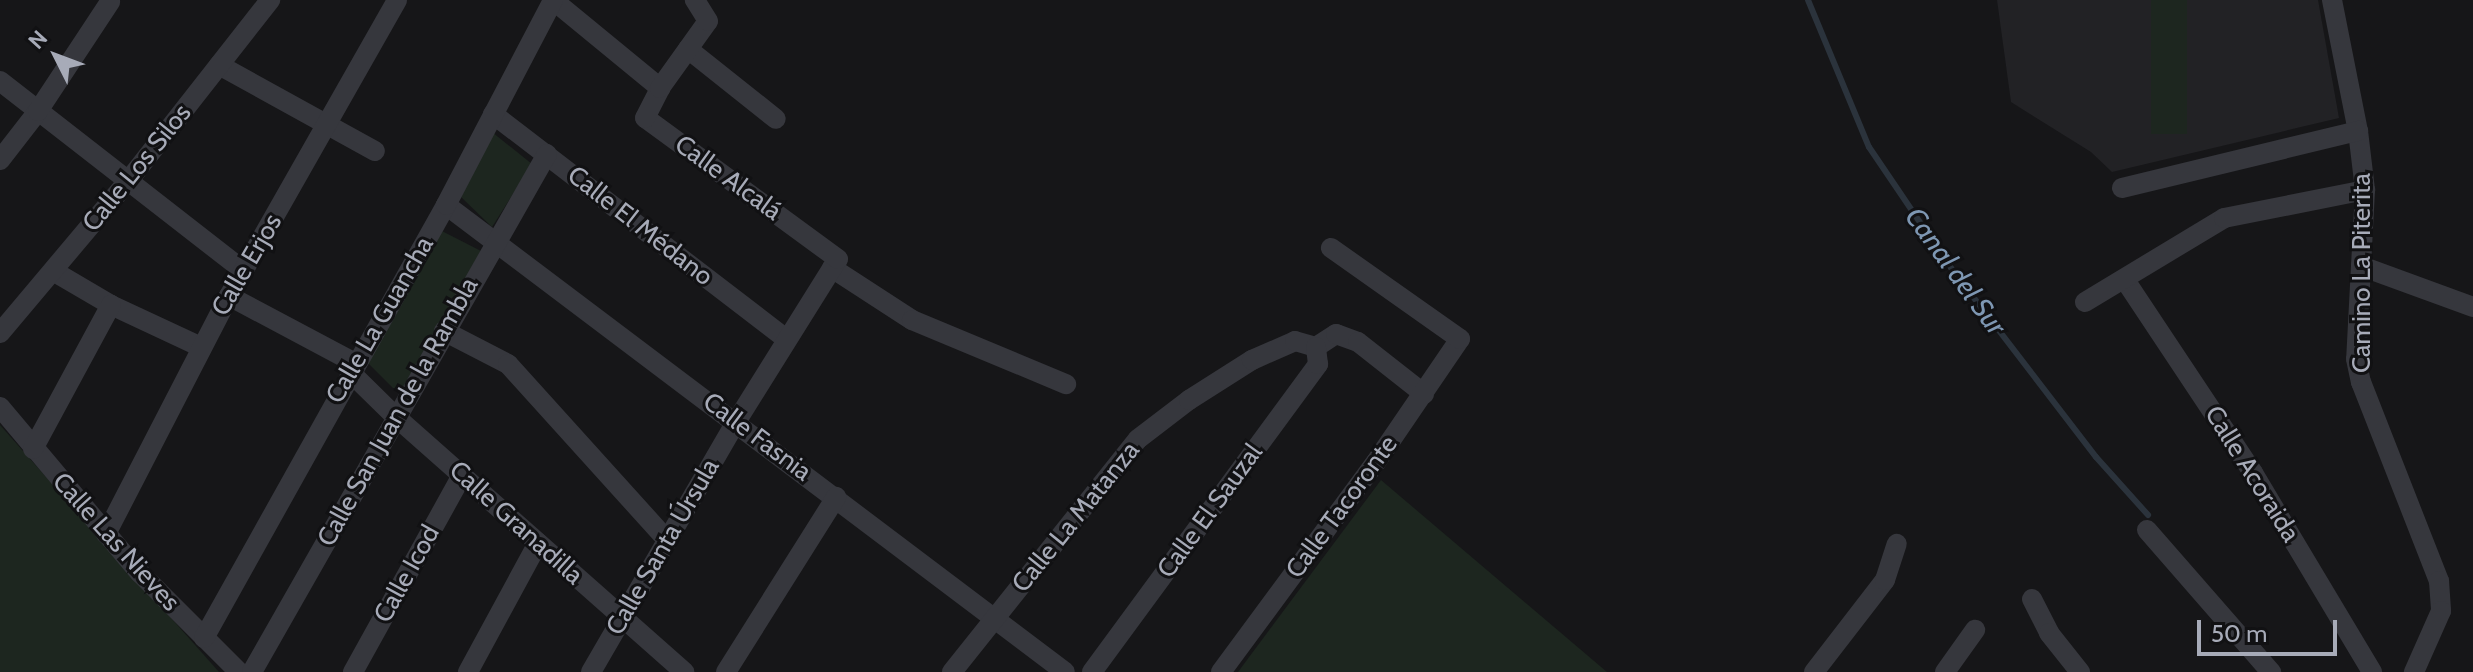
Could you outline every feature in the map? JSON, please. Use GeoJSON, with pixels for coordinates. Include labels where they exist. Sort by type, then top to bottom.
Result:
{"type":"FeatureCollection","features":[{"type":"Feature","properties":{"kind":"street","name":"Calle Los Silos"},"geometry":{"type":"LineString","coordinates":[[0,333],[129,180],[270,0]]}},
{"type":"Feature","properties":{"kind":"street","name":"Calle Erjos"},"geometry":{"type":"LineString","coordinates":[[106,534],[201,347],[397,0]]}},
{"type":"Feature","properties":{"kind":"street"},"geometry":{"type":"LineString","coordinates":[[553,0],[660,88]]}},
{"type":"Feature","properties":{"kind":"street","name":"Calle La Guancha"},"geometry":{"type":"LineString","coordinates":[[204,638],[352,367],[446,205],[553,0]]}},
{"type":"Feature","properties":{"kind":"street","name":"Calle Alcalá"},"geometry":{"type":"LineString","coordinates":[[695,0],[708,21],[660,88],[645,118],[912,320],[1066,384]]}},
{"type":"Feature","properties":{"kind":"street","name":"Camino La Piterita"},"geometry":{"type":"LineString","coordinates":[[2332,0],[2358,131],[2365,190],[2356,359],[2361,382],[2439,581],[2441,611],[2414,672]]}},
{"type":"Feature","properties":{"kind":"street"},"geometry":{"type":"LineString","coordinates":[[0,160],[38,111],[110,2]]}},
{"type":"Feature","properties":{"kind":"street"},"geometry":{"type":"LineString","coordinates":[[688,49],[776,119]]}},
{"type":"Feature","properties":{"kind":"street"},"geometry":{"type":"LineString","coordinates":[[219,65],[375,151]]}},
{"type":"Feature","properties":{"kind":"street"},"geometry":{"type":"LineString","coordinates":[[0,81],[243,270]]}},
{"type":"Feature","properties":{"kind":"street","name":"Calle El Médano"},"geometry":{"type":"LineString","coordinates":[[493,114],[786,339]]}},
{"type":"Feature","properties":{"kind":"street"},"geometry":{"type":"LineString","coordinates":[[2122,188],[2358,131]]}},
{"type":"Feature","properties":{"kind":"street","name":"Calle San Juan de la Rambla"},"geometry":{"type":"LineString","coordinates":[[252,672],[547,154]]}},
{"type":"Feature","properties":{"kind":"street"},"geometry":{"type":"LineString","coordinates":[[2085,302],[2224,218],[2365,190]]}},
{"type":"Feature","properties":{"kind":"street","name":"Calle Fasnia"},"geometry":{"type":"LineString","coordinates":[[446,205],[1065,672]]}},
{"type":"Feature","properties":{"kind":"street","name":"Calle Tacoronte"},"geometry":{"type":"LineString","coordinates":[[1221,672],[1424,394],[1460,339],[1331,248]]}},
{"type":"Feature","properties":{"kind":"street","name":"Calle Santa Úrsula"},"geometry":{"type":"LineString","coordinates":[[591,672],[736,422],[835,263]]}},
{"type":"Feature","properties":{"kind":"street"},"geometry":{"type":"LineString","coordinates":[[2361,266],[2473,307]]}},
{"type":"Feature","properties":{"kind":"street"},"geometry":{"type":"LineString","coordinates":[[53,271],[111,305],[201,347]]}},
{"type":"Feature","properties":{"kind":"street","name":"Calle Acoraida"},"geometry":{"type":"LineString","coordinates":[[2125,280],[2253,473],[2372,672]]}},
{"type":"Feature","properties":{"kind":"street","name":"Calle Granadilla"},"geometry":{"type":"LineString","coordinates":[[229,296],[352,367],[396,417],[684,672]]}},
{"type":"Feature","properties":{"kind":"street"},"geometry":{"type":"LineString","coordinates":[[33,449],[111,305]]}},
{"type":"Feature","properties":{"kind":"street"},"geometry":{"type":"LineString","coordinates":[[444,331],[508,364],[667,540]]}},
{"type":"Feature","properties":{"kind":"street","name":"Calle La Matanza"},"geometry":{"type":"LineString","coordinates":[[952,672],[1138,439],[1189,400],[1252,360],[1295,341],[1316,347],[1336,334],[1358,342],[1424,394]]}},
{"type":"Feature","properties":{"kind":"street","name":"Calle El Sauzal"},"geometry":{"type":"LineString","coordinates":[[1092,672],[1318,364],[1316,347]]}},
{"type":"Feature","properties":{"kind":"street","name":"Calle Las Nieves"},"geometry":{"type":"LineString","coordinates":[[0,407],[106,534],[239,672]]}},
{"type":"Feature","properties":{"kind":"street","name":"Calle Icod"},"geometry":{"type":"LineString","coordinates":[[353,672],[462,475]]}},
{"type":"Feature","properties":{"kind":"street"},"geometry":{"type":"LineString","coordinates":[[726,672],[836,497]]}},
{"type":"Feature","properties":{"kind":"street"},"geometry":{"type":"LineString","coordinates":[[2147,530],[2271,672]]}},
{"type":"Feature","properties":{"kind":"street"},"geometry":{"type":"LineString","coordinates":[[468,672],[538,543]]}},
{"type":"Feature","properties":{"kind":"street"},"geometry":{"type":"LineString","coordinates":[[1814,672],[1885,580],[1897,544]]}},
{"type":"Feature","properties":{"kind":"street"},"geometry":{"type":"LineString","coordinates":[[2032,599],[2049,633],[2080,672]]}},
{"type":"Feature","properties":{"kind":"street"},"geometry":{"type":"LineString","coordinates":[[1945,672],[1975,630]]}},
{"type":"Feature","properties":{"kind":"shaded area"},"geometry":{"type":"Polygon","coordinates":[[[1997,0],[2318,0],[2339,118],[2112,172],[2091,152],[2011,102],[1997,0]]]}},
{"type":"Feature","properties":{"kind":"shaded area"},"geometry":{"type":"Polygon","coordinates":[[[2151,0],[2187,0],[2187,134],[2151,134],[2151,0]]]}},
{"type":"Feature","properties":{"kind":"shaded area"},"geometry":{"type":"Polygon","coordinates":[[[492,132],[532,164],[492,227],[461,197],[492,132]]]}},
{"type":"Feature","properties":{"kind":"shaded area"},"geometry":{"type":"Polygon","coordinates":[[[438,229],[481,251],[402,389],[393,388],[366,361],[438,229]]]}},
{"type":"Feature","properties":{"kind":"shaded area"},"geometry":{"type":"Polygon","coordinates":[[[0,425],[219,672],[0,672],[0,425]]]}},
{"type":"Feature","properties":{"kind":"shaded area"},"geometry":{"type":"Polygon","coordinates":[[[1381,480],[1607,672],[1238,672],[1381,480]]]}},
{"type":"Feature","properties":{"kind":"waterway","name":"Canal del Sur"},"geometry":{"type":"LineString","coordinates":[[1808,0],[1869,147],[1951,268],[2096,457],[2148,515]]}}]}
